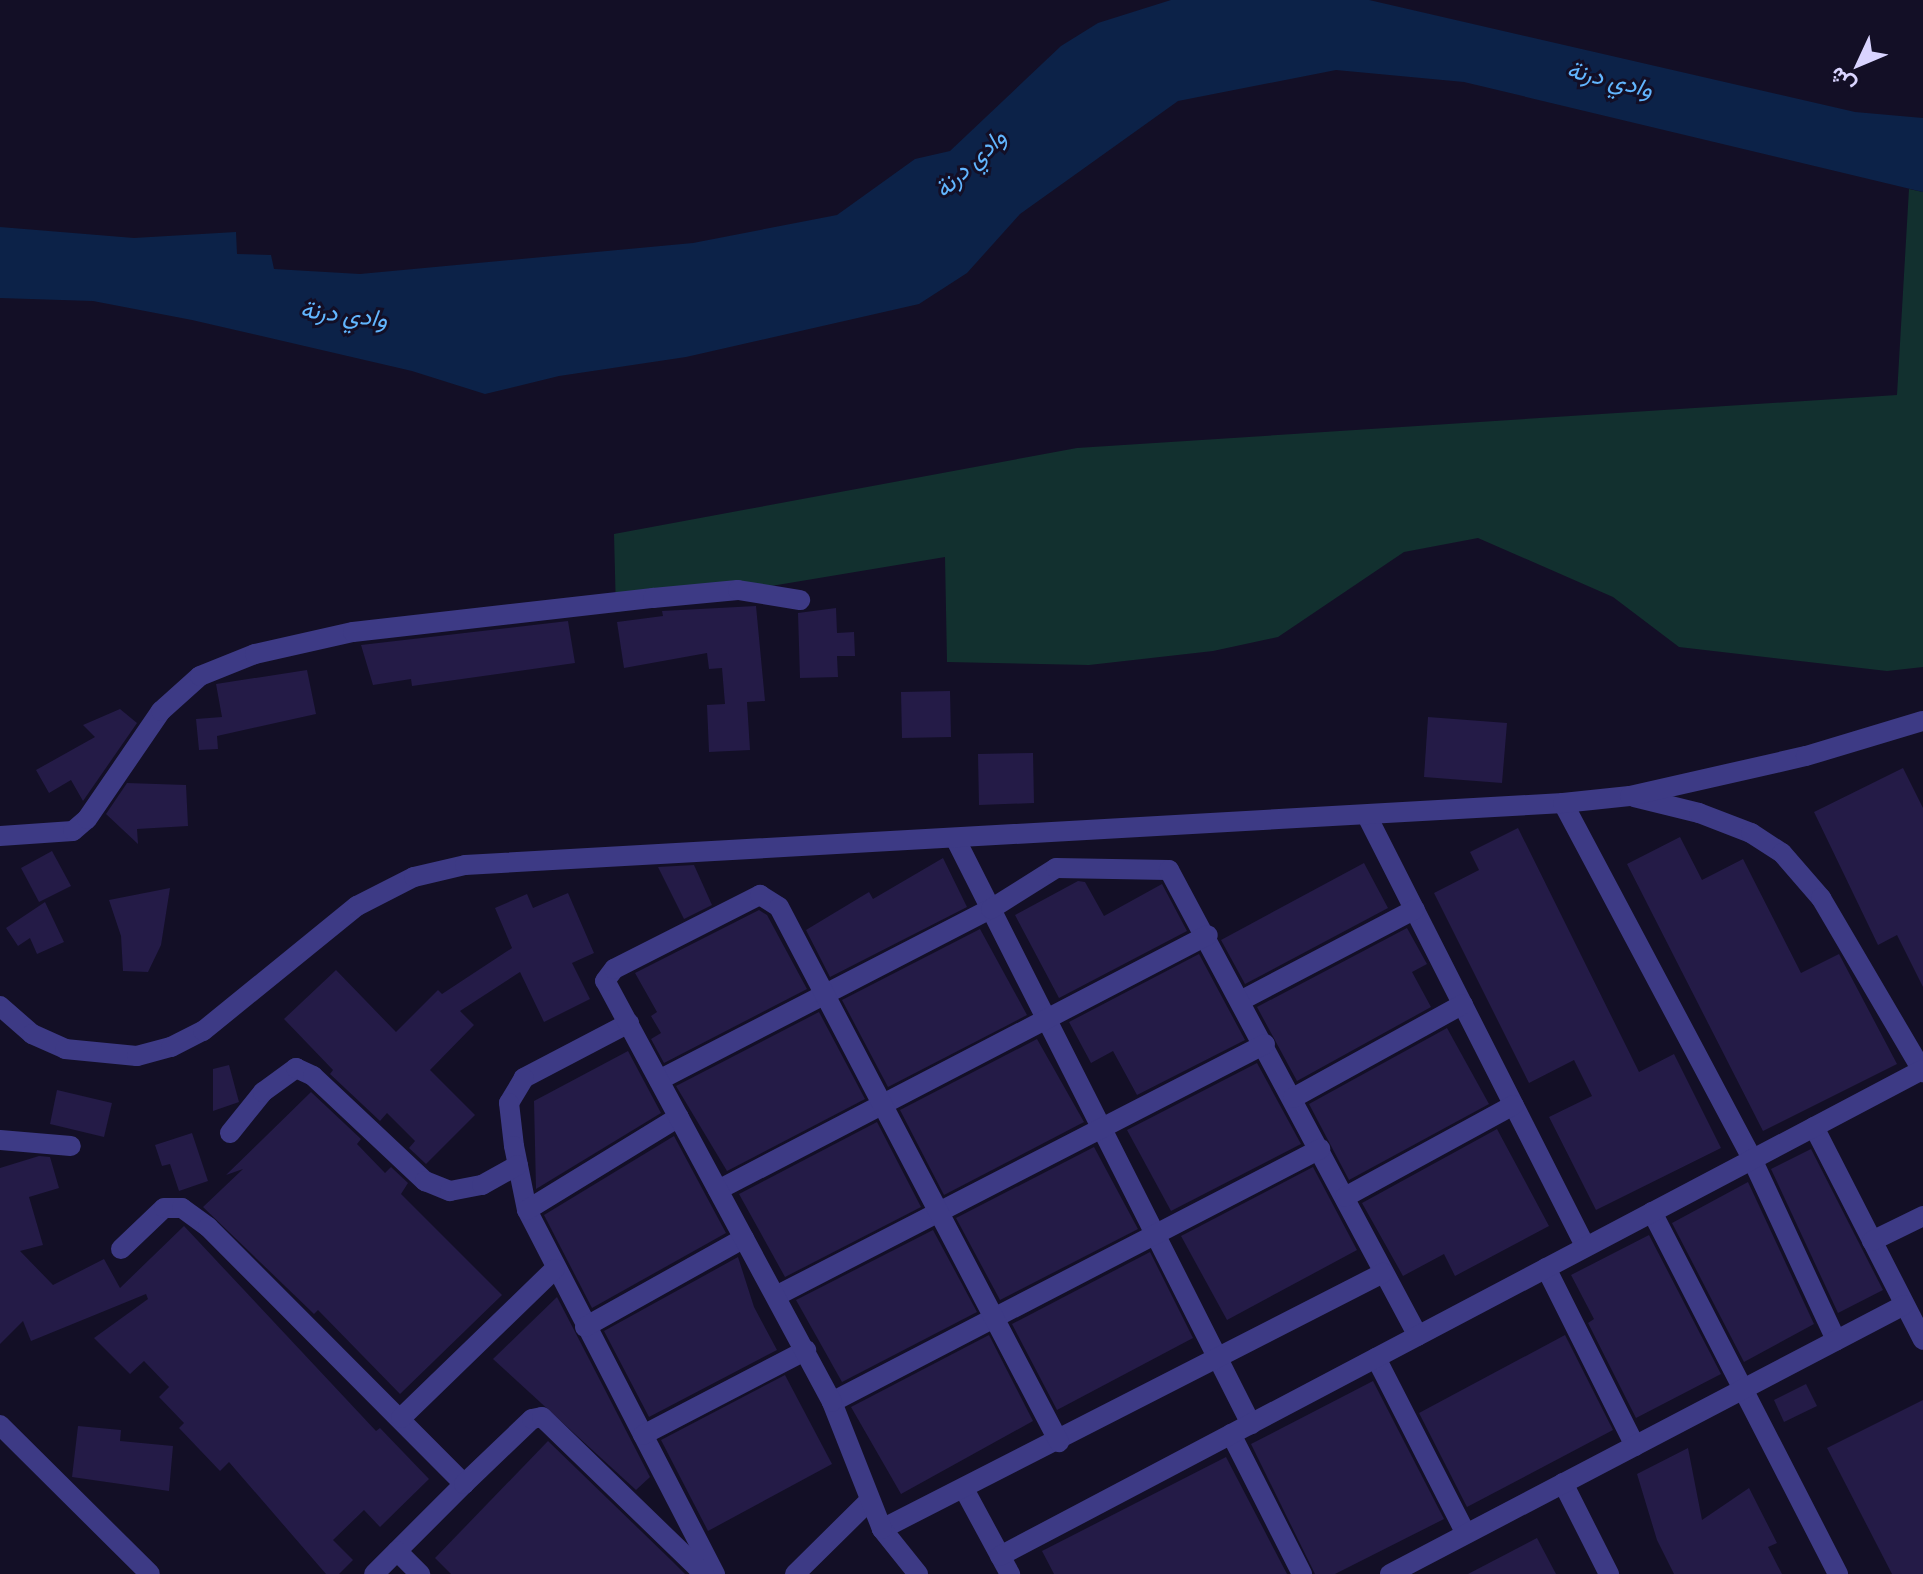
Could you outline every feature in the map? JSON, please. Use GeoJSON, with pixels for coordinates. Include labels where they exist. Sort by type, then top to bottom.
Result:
{"type":"FeatureCollection","features":[{"type":"Feature","properties":{"kind":"street"},"geometry":{"type":"LineString","coordinates":[[0,836],[73,831],[87,819],[161,711],[200,676],[255,654],[353,632],[667,597],[738,590],[800,600]]}},
{"type":"Feature","properties":{"kind":"street"},"geometry":{"type":"LineString","coordinates":[[0,1006],[32,1034],[65,1049],[137,1056],[203,1031],[357,906],[439,869],[1563,803],[1630,796],[1806,756],[1923,721]]}},
{"type":"Feature","properties":{"kind":"street"},"geometry":{"type":"LineString","coordinates":[[964,1489],[1005,1565],[1231,1434],[1922,1071],[1821,898],[1782,853],[1751,833],[1712,818],[1630,796]]}},
{"type":"Feature","properties":{"kind":"street"},"geometry":{"type":"LineString","coordinates":[[1563,803],[1752,1159],[1836,1340]]}},
{"type":"Feature","properties":{"kind":"street"},"geometry":{"type":"LineString","coordinates":[[1367,816],[1586,1247]]}},
{"type":"Feature","properties":{"kind":"street"},"geometry":{"type":"LineString","coordinates":[[955,838],[1251,1424]]}},
{"type":"Feature","properties":{"kind":"street"},"geometry":{"type":"LineString","coordinates":[[659,1080],[991,909],[1056,868],[1169,870],[1208,935],[1418,1336]]}},
{"type":"Feature","properties":{"kind":"street"},"geometry":{"type":"LineString","coordinates":[[918,1574],[882,1529],[832,1402],[806,1350],[605,981],[614,969],[760,895],[779,907],[822,996],[1059,1442]]}},
{"type":"Feature","properties":{"kind":"street"},"geometry":{"type":"LineString","coordinates":[[1242,1000],[1415,909]]}},
{"type":"Feature","properties":{"kind":"street"},"geometry":{"type":"LineString","coordinates":[[718,1190],[1208,935]]}},
{"type":"Feature","properties":{"kind":"street"},"geometry":{"type":"LineString","coordinates":[[1293,1098],[1463,1004]]}},
{"type":"Feature","properties":{"kind":"street"},"geometry":{"type":"LineString","coordinates":[[629,1023],[524,1078],[514,1089],[509,1103],[518,1165],[527,1210],[555,1269],[715,1574]]}},
{"type":"Feature","properties":{"kind":"street"},"geometry":{"type":"LineString","coordinates":[[776,1296],[1100,1125],[1265,1044]]}},
{"type":"Feature","properties":{"kind":"street"},"geometry":{"type":"LineString","coordinates":[[230,1133],[263,1092],[296,1068],[313,1076],[425,1181],[450,1191],[482,1185],[518,1165]]}},
{"type":"Feature","properties":{"kind":"street"},"geometry":{"type":"LineString","coordinates":[[1345,1197],[1514,1105]]}},
{"type":"Feature","properties":{"kind":"street"},"geometry":{"type":"LineString","coordinates":[[527,1210],[679,1117]]}},
{"type":"Feature","properties":{"kind":"street"},"geometry":{"type":"LineString","coordinates":[[1814,1127],[1923,1340]]}},
{"type":"Feature","properties":{"kind":"street"},"geometry":{"type":"LineString","coordinates":[[0,1140],[71,1146]]}},
{"type":"Feature","properties":{"kind":"street"},"geometry":{"type":"LineString","coordinates":[[832,1402],[1320,1149]]}},
{"type":"Feature","properties":{"kind":"street"},"geometry":{"type":"LineString","coordinates":[[121,1249],[164,1208],[182,1208],[208,1227],[464,1484]]}},
{"type":"Feature","properties":{"kind":"street"},"geometry":{"type":"LineString","coordinates":[[1652,1212],[1838,1574]]}},
{"type":"Feature","properties":{"kind":"street"},"geometry":{"type":"LineString","coordinates":[[1872,1241],[1923,1216]]}},
{"type":"Feature","properties":{"kind":"street"},"geometry":{"type":"LineString","coordinates":[[585,1327],[744,1238]]}},
{"type":"Feature","properties":{"kind":"street"},"geometry":{"type":"LineString","coordinates":[[1546,1268],[1635,1446]]}},
{"type":"Feature","properties":{"kind":"street"},"geometry":{"type":"LineString","coordinates":[[401,1418],[555,1269]]}},
{"type":"Feature","properties":{"kind":"street"},"geometry":{"type":"LineString","coordinates":[[882,1529],[1059,1442],[1383,1273]]}},
{"type":"Feature","properties":{"kind":"street"},"geometry":{"type":"LineString","coordinates":[[1393,1573],[1465,1532],[1904,1305]]}},
{"type":"Feature","properties":{"kind":"street"},"geometry":{"type":"LineString","coordinates":[[643,1435],[806,1350]]}},
{"type":"Feature","properties":{"kind":"street"},"geometry":{"type":"LineString","coordinates":[[1376,1358],[1465,1532]]}},
{"type":"Feature","properties":{"kind":"street"},"geometry":{"type":"LineString","coordinates":[[374,1574],[532,1419],[542,1417],[704,1574]]}},
{"type":"Feature","properties":{"kind":"street"},"geometry":{"type":"LineString","coordinates":[[0,1425],[150,1574]]}},
{"type":"Feature","properties":{"kind":"street"},"geometry":{"type":"LineString","coordinates":[[1231,1434],[1302,1574]]}},
{"type":"Feature","properties":{"kind":"street"},"geometry":{"type":"LineString","coordinates":[[1563,1483],[1609,1574]]}},
{"type":"Feature","properties":{"kind":"street"},"geometry":{"type":"LineString","coordinates":[[795,1574],[869,1501]]}},
{"type":"Feature","properties":{"kind":"street"},"geometry":{"type":"LineString","coordinates":[[397,1551],[420,1574]]}},
{"type":"Feature","properties":{"kind":"green space"},"geometry":{"type":"Polygon","coordinates":[[[1909,189],[1923,192],[1923,667],[1887,671],[1679,647],[1613,597],[1478,538],[1404,552],[1278,637],[1213,651],[1089,665],[947,662],[945,557],[616,612],[614,534],[1077,448],[1897,395],[1909,189]]]}},
{"type":"Feature","properties":{"kind":"water","name":"وادي درنة"},"geometry":{"type":"Polygon","coordinates":[[[1171,0],[1369,0],[1855,112],[1923,118],[1923,192],[1464,82],[1336,70],[1178,101],[1020,214],[967,273],[919,304],[686,357],[559,376],[485,394],[412,371],[192,320],[93,301],[0,298],[0,227],[134,238],[236,232],[237,254],[271,255],[274,269],[360,274],[693,243],[837,215],[915,159],[950,151],[1061,46],[1098,23],[1171,0]]]}},
{"type":"Feature","properties":{"kind":"building"},"geometry":{"type":"Polygon","coordinates":[[[756,606],[765,701],[747,702],[750,750],[709,752],[707,705],[725,704],[722,668],[709,669],[707,653],[624,668],[617,622],[663,616],[662,611],[756,606]]]}},
{"type":"Feature","properties":{"kind":"building"},"geometry":{"type":"Polygon","coordinates":[[[836,608],[837,633],[854,632],[855,656],[837,656],[838,677],[800,678],[798,613],[836,608]]]}},
{"type":"Feature","properties":{"kind":"building"},"geometry":{"type":"Polygon","coordinates":[[[568,621],[575,663],[412,686],[411,679],[373,685],[361,645],[568,621]]]}},
{"type":"Feature","properties":{"kind":"building"},"geometry":{"type":"Polygon","coordinates":[[[307,670],[316,714],[217,736],[218,749],[199,750],[196,719],[222,717],[216,684],[307,670]]]}},
{"type":"Feature","properties":{"kind":"building"},"geometry":{"type":"Polygon","coordinates":[[[950,691],[951,737],[902,738],[901,692],[950,691]]]}},
{"type":"Feature","properties":{"kind":"building"},"geometry":{"type":"Polygon","coordinates":[[[120,709],[137,723],[83,801],[71,780],[49,793],[36,770],[95,737],[83,725],[120,709]]]}},
{"type":"Feature","properties":{"kind":"building"},"geometry":{"type":"Polygon","coordinates":[[[1428,717],[1507,723],[1502,783],[1424,777],[1428,717]]]}},
{"type":"Feature","properties":{"kind":"building"},"geometry":{"type":"Polygon","coordinates":[[[1033,753],[1034,803],[979,805],[978,754],[1033,753]]]}},
{"type":"Feature","properties":{"kind":"building"},"geometry":{"type":"Polygon","coordinates":[[[1903,768],[1923,808],[1923,987],[1897,935],[1878,945],[1814,812],[1903,768]]]}},
{"type":"Feature","properties":{"kind":"building"},"geometry":{"type":"Polygon","coordinates":[[[127,783],[186,785],[188,826],[137,829],[138,844],[106,814],[127,783]]]}},
{"type":"Feature","properties":{"kind":"building"},"geometry":{"type":"Polygon","coordinates":[[[1518,828],[1639,1072],[1674,1054],[1721,1148],[1596,1210],[1549,1117],[1592,1096],[1574,1060],[1529,1083],[1434,893],[1479,870],[1470,852],[1518,828]]]}},
{"type":"Feature","properties":{"kind":"building"},"geometry":{"type":"Polygon","coordinates":[[[1680,837],[1702,880],[1743,859],[1801,973],[1839,954],[1897,1064],[1763,1131],[1627,864],[1680,837]]]}},
{"type":"Feature","properties":{"kind":"building"},"geometry":{"type":"Polygon","coordinates":[[[52,851],[71,886],[39,902],[21,868],[52,851]]]}},
{"type":"Feature","properties":{"kind":"building"},"geometry":{"type":"Polygon","coordinates":[[[943,858],[967,907],[830,977],[806,930],[869,892],[873,899],[943,858]]]}},
{"type":"Feature","properties":{"kind":"building"},"geometry":{"type":"Polygon","coordinates":[[[1364,863],[1388,908],[1245,984],[1221,940],[1364,863]]]}},
{"type":"Feature","properties":{"kind":"building"},"geometry":{"type":"Polygon","coordinates":[[[694,865],[712,905],[684,919],[658,867],[694,865]]]}},
{"type":"Feature","properties":{"kind":"building"},"geometry":{"type":"Polygon","coordinates":[[[1078,881],[1085,882],[1104,916],[1162,884],[1187,931],[1059,998],[1015,915],[1078,881]]]}},
{"type":"Feature","properties":{"kind":"building"},"geometry":{"type":"Polygon","coordinates":[[[170,888],[161,945],[148,972],[123,971],[121,936],[109,900],[170,888]]]}},
{"type":"Feature","properties":{"kind":"building"},"geometry":{"type":"Polygon","coordinates":[[[568,893],[594,953],[572,963],[590,999],[544,1022],[520,972],[460,1011],[474,1025],[430,1070],[475,1115],[426,1164],[409,1148],[415,1141],[387,1113],[380,1121],[330,1074],[333,1070],[284,1019],[336,970],[396,1032],[438,990],[442,994],[512,948],[495,908],[527,894],[533,908],[568,893]]]}},
{"type":"Feature","properties":{"kind":"building"},"geometry":{"type":"Polygon","coordinates":[[[45,902],[64,942],[37,954],[30,938],[18,946],[6,928],[45,902]]]}},
{"type":"Feature","properties":{"kind":"building"},"geometry":{"type":"Polygon","coordinates":[[[759,910],[767,915],[807,989],[664,1063],[651,1039],[661,1033],[651,1016],[657,1012],[635,973],[759,910]]]}},
{"type":"Feature","properties":{"kind":"building"},"geometry":{"type":"Polygon","coordinates":[[[1407,928],[1427,964],[1412,972],[1431,1007],[1297,1081],[1257,1007],[1407,928]]]}},
{"type":"Feature","properties":{"kind":"building"},"geometry":{"type":"Polygon","coordinates":[[[980,929],[1027,1015],[888,1087],[842,1000],[980,929]]]}},
{"type":"Feature","properties":{"kind":"building"},"geometry":{"type":"Polygon","coordinates":[[[1199,954],[1245,1040],[1137,1095],[1113,1051],[1091,1063],[1069,1022],[1199,954]]]}},
{"type":"Feature","properties":{"kind":"building"},"geometry":{"type":"Polygon","coordinates":[[[819,1012],[865,1099],[727,1171],[676,1086],[819,1012]]]}},
{"type":"Feature","properties":{"kind":"building"},"geometry":{"type":"Polygon","coordinates":[[[1447,1028],[1489,1104],[1349,1180],[1309,1104],[1447,1028]]]}},
{"type":"Feature","properties":{"kind":"building"},"geometry":{"type":"Polygon","coordinates":[[[1037,1039],[1084,1122],[944,1195],[900,1110],[1037,1039]]]}},
{"type":"Feature","properties":{"kind":"building"},"geometry":{"type":"Polygon","coordinates":[[[628,1051],[661,1113],[536,1189],[534,1101],[628,1051]]]}},
{"type":"Feature","properties":{"kind":"building"},"geometry":{"type":"Polygon","coordinates":[[[1257,1063],[1301,1144],[1171,1211],[1127,1130],[1257,1063]]]}},
{"type":"Feature","properties":{"kind":"building"},"geometry":{"type":"Polygon","coordinates":[[[229,1065],[239,1102],[213,1111],[213,1069],[229,1065]]]}},
{"type":"Feature","properties":{"kind":"building"},"geometry":{"type":"Polygon","coordinates":[[[57,1090],[112,1103],[104,1137],[50,1124],[57,1090]]]}},
{"type":"Feature","properties":{"kind":"building"},"geometry":{"type":"Polygon","coordinates":[[[311,1092],[361,1139],[357,1144],[385,1173],[391,1167],[408,1183],[401,1194],[502,1295],[400,1394],[318,1310],[314,1314],[203,1207],[243,1169],[226,1175],[311,1092]]]}},
{"type":"Feature","properties":{"kind":"building"},"geometry":{"type":"Polygon","coordinates":[[[877,1122],[921,1207],[785,1277],[739,1194],[877,1122]]]}},
{"type":"Feature","properties":{"kind":"building"},"geometry":{"type":"Polygon","coordinates":[[[1497,1129],[1549,1226],[1455,1276],[1444,1254],[1403,1276],[1362,1203],[1497,1129]]]}},
{"type":"Feature","properties":{"kind":"building"},"geometry":{"type":"Polygon","coordinates":[[[192,1133],[208,1181],[179,1191],[170,1164],[162,1166],[155,1145],[192,1133]]]}},
{"type":"Feature","properties":{"kind":"building"},"geometry":{"type":"Polygon","coordinates":[[[674,1136],[726,1233],[592,1308],[544,1215],[674,1136]]]}},
{"type":"Feature","properties":{"kind":"building"},"geometry":{"type":"Polygon","coordinates":[[[1094,1147],[1138,1229],[1000,1300],[956,1218],[1094,1147]]]}},
{"type":"Feature","properties":{"kind":"building"},"geometry":{"type":"Polygon","coordinates":[[[1811,1149],[1883,1290],[1838,1313],[1771,1169],[1811,1149]]]}},
{"type":"Feature","properties":{"kind":"building"},"geometry":{"type":"Polygon","coordinates":[[[39,1156],[50,1157],[59,1188],[29,1197],[43,1245],[20,1251],[53,1285],[104,1259],[120,1288],[184,1226],[376,1431],[380,1428],[429,1479],[380,1527],[364,1510],[333,1540],[353,1560],[339,1574],[326,1574],[229,1462],[220,1471],[179,1428],[184,1423],[159,1397],[169,1387],[144,1361],[130,1374],[94,1338],[148,1299],[146,1294],[31,1341],[23,1321],[0,1344],[0,1168],[39,1156]]]}},
{"type":"Feature","properties":{"kind":"building"},"geometry":{"type":"Polygon","coordinates":[[[1313,1167],[1357,1250],[1227,1320],[1181,1236],[1313,1167]]]}},
{"type":"Feature","properties":{"kind":"building"},"geometry":{"type":"Polygon","coordinates":[[[1748,1182],[1814,1324],[1744,1362],[1672,1223],[1748,1182]]]}},
{"type":"Feature","properties":{"kind":"building"},"geometry":{"type":"Polygon","coordinates":[[[933,1230],[977,1312],[842,1382],[796,1300],[933,1230]]]}},
{"type":"Feature","properties":{"kind":"building"},"geometry":{"type":"Polygon","coordinates":[[[1649,1235],[1721,1374],[1636,1418],[1588,1323],[1594,1319],[1571,1275],[1649,1235]]]}},
{"type":"Feature","properties":{"kind":"building"},"geometry":{"type":"Polygon","coordinates":[[[1150,1252],[1193,1338],[1057,1410],[1012,1324],[1150,1252]]]}},
{"type":"Feature","properties":{"kind":"building"},"geometry":{"type":"Polygon","coordinates":[[[738,1257],[754,1307],[777,1350],[649,1417],[604,1331],[738,1257]]]}},
{"type":"Feature","properties":{"kind":"building"},"geometry":{"type":"Polygon","coordinates":[[[557,1297],[650,1477],[636,1490],[493,1359],[557,1297]]]}},
{"type":"Feature","properties":{"kind":"building"},"geometry":{"type":"Polygon","coordinates":[[[989,1335],[1033,1421],[901,1494],[851,1407],[989,1335]]]}},
{"type":"Feature","properties":{"kind":"building"},"geometry":{"type":"Polygon","coordinates":[[[1565,1335],[1613,1430],[1467,1507],[1419,1413],[1565,1335]]]}},
{"type":"Feature","properties":{"kind":"building"},"geometry":{"type":"Polygon","coordinates":[[[785,1375],[832,1464],[708,1531],[661,1440],[785,1375]]]}},
{"type":"Feature","properties":{"kind":"building"},"geometry":{"type":"Polygon","coordinates":[[[1373,1381],[1444,1519],[1335,1574],[1315,1574],[1251,1444],[1373,1381]]]}},
{"type":"Feature","properties":{"kind":"building"},"geometry":{"type":"Polygon","coordinates":[[[1806,1384],[1817,1406],[1784,1422],[1774,1400],[1806,1384]]]}},
{"type":"Feature","properties":{"kind":"building"},"geometry":{"type":"Polygon","coordinates":[[[1923,1400],[1923,1574],[1892,1574],[1827,1448],[1923,1400]]]}},
{"type":"Feature","properties":{"kind":"building"},"geometry":{"type":"Polygon","coordinates":[[[78,1426],[121,1430],[120,1441],[173,1446],[169,1491],[72,1477],[78,1426]]]}},
{"type":"Feature","properties":{"kind":"building"},"geometry":{"type":"Polygon","coordinates":[[[548,1441],[685,1574],[451,1574],[435,1558],[548,1441]]]}},
{"type":"Feature","properties":{"kind":"building"},"geometry":{"type":"Polygon","coordinates":[[[1688,1448],[1702,1520],[1749,1488],[1777,1543],[1768,1547],[1782,1574],[1674,1574],[1657,1540],[1637,1474],[1688,1448]]]}},
{"type":"Feature","properties":{"kind":"building"},"geometry":{"type":"Polygon","coordinates":[[[1226,1457],[1287,1574],[1054,1574],[1042,1551],[1226,1457]]]}},
{"type":"Feature","properties":{"kind":"building"},"geometry":{"type":"Polygon","coordinates":[[[1537,1538],[1556,1574],[1468,1574],[1537,1538]]]}}]}
